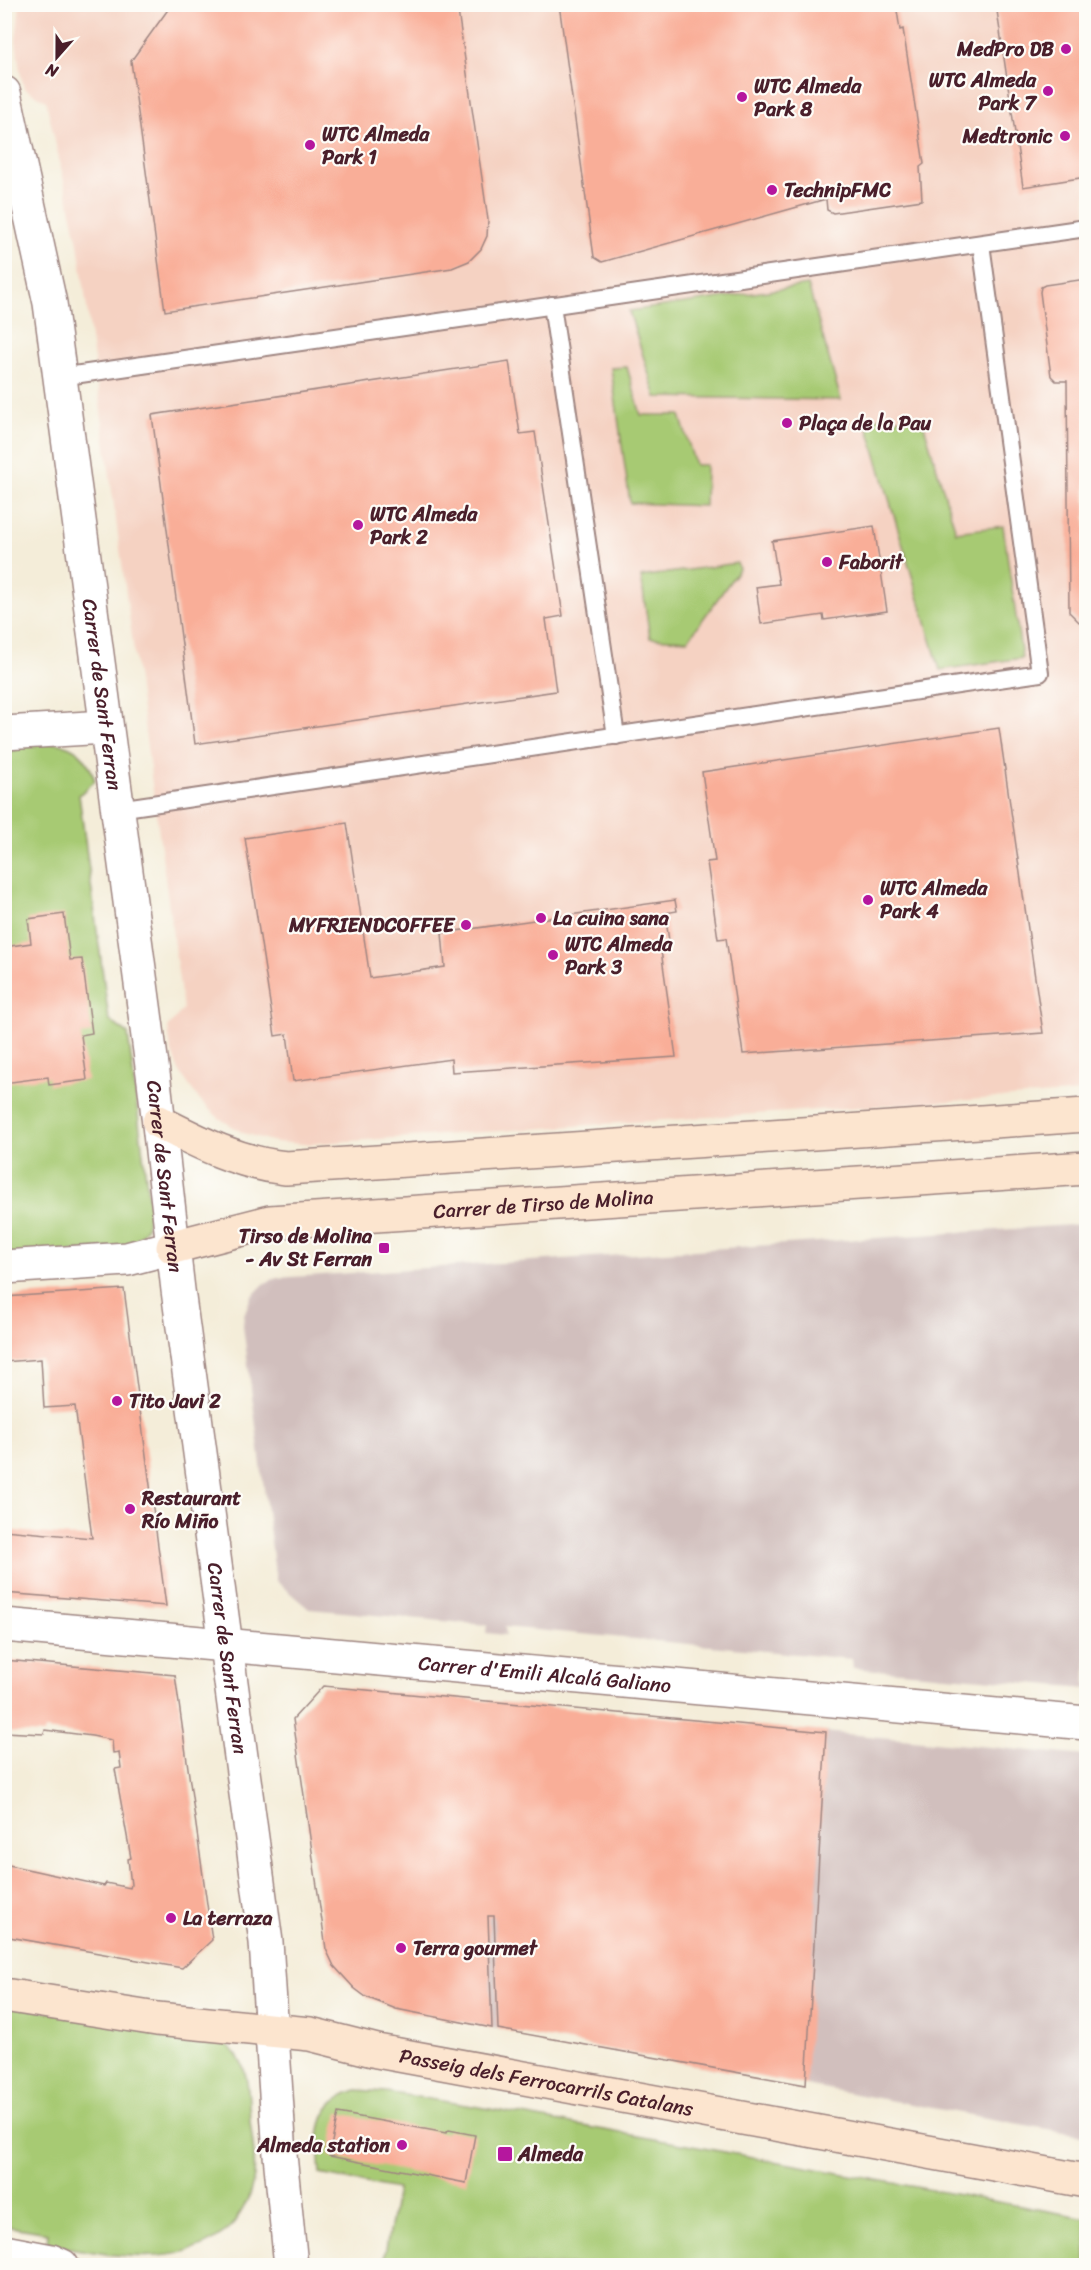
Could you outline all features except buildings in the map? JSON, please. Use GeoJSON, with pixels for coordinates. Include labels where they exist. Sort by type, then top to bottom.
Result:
{"type":"FeatureCollection","features":[{"type":"Feature","properties":{"kind":"street","name":"Carrer de Sant Ferran"},"geometry":{"type":"LineString","coordinates":[[4,93],[50,303],[118,809],[173,1248],[266,1942],[291,2265]]}},
{"type":"Feature","properties":{"kind":"street"},"geometry":{"type":"LineString","coordinates":[[4,733],[106,727]]}},
{"type":"Feature","properties":{"kind":"street"},"geometry":{"type":"LineString","coordinates":[[159,1122],[242,1161],[286,1168],[1086,1115]]}},
{"type":"Feature","properties":{"kind":"street","name":"Carrer de Tirso de Molina"},"geometry":{"type":"LineString","coordinates":[[4,1267],[127,1259],[270,1222],[1086,1168]]}},
{"type":"Feature","properties":{"kind":"street","name":"Carrer d'Emili Alcalá Galiano"},"geometry":{"type":"LineString","coordinates":[[4,1625],[1086,1724]]}},
{"type":"Feature","properties":{"kind":"street","name":"Passeig dels Ferrocarrils Catalans"},"geometry":{"type":"LineString","coordinates":[[4,1995],[157,2019],[310,2034],[377,2051],[1086,2181]]}},
{"type":"Feature","properties":{"kind":"street"},"geometry":{"type":"LineString","coordinates":[[4,2252],[62,2265]]}},
{"type":"Feature","properties":{"kind":"lane"},"geometry":{"type":"LineString","coordinates":[[60,377],[1086,228]]}},
{"type":"Feature","properties":{"kind":"lane"},"geometry":{"type":"LineString","coordinates":[[118,809],[1040,673],[981,244]]}},
{"type":"Feature","properties":{"kind":"lane"},"geometry":{"type":"LineString","coordinates":[[552,305],[616,736]]}},
{"type":"Feature","properties":{"kind":"shaded area"},"geometry":{"type":"Polygon","coordinates":[[[20,4],[1086,5],[1086,1092],[304,1144],[275,1142],[243,1133],[219,1118],[201,1102],[179,1071],[171,1050],[168,1027],[183,1009],[78,243],[46,101],[24,88],[20,72],[16,40],[20,4]]]}},
{"type":"Feature","properties":{"kind":"shaded area"},"geometry":{"type":"Polygon","coordinates":[[[1086,1224],[1086,1688],[853,1668],[852,1659],[505,1627],[506,1635],[486,1633],[487,1625],[309,1609],[276,1581],[243,1326],[244,1315],[251,1297],[265,1283],[277,1278],[1086,1224]]]}},
{"type":"Feature","properties":{"kind":"shaded area"},"geometry":{"type":"Polygon","coordinates":[[[323,1686],[1086,1756],[1086,2136],[492,2028],[396,2009],[366,1997],[342,1976],[329,1958],[293,1719],[323,1686]]]}},
{"type":"Feature","properties":{"kind":"green space"},"geometry":{"type":"Polygon","coordinates":[[[808,285],[841,400],[656,397],[629,311],[808,285]]]}},
{"type":"Feature","properties":{"kind":"green space"},"geometry":{"type":"Polygon","coordinates":[[[627,367],[641,415],[680,415],[695,465],[706,465],[705,506],[630,503],[611,368],[627,367]]]}},
{"type":"Feature","properties":{"kind":"green space"},"geometry":{"type":"Polygon","coordinates":[[[865,418],[922,419],[956,532],[1003,526],[1022,658],[940,670],[865,418]]]}},
{"type":"Feature","properties":{"kind":"green space"},"geometry":{"type":"Polygon","coordinates":[[[737,563],[739,569],[688,640],[650,638],[641,577],[737,563]]]}},
{"type":"Feature","properties":{"kind":"green space"},"geometry":{"type":"Polygon","coordinates":[[[16,741],[54,743],[74,749],[83,756],[95,781],[79,795],[109,1020],[128,1034],[150,1210],[146,1228],[133,1246],[5,1258],[5,751],[16,750],[16,741]]]}},
{"type":"Feature","properties":{"kind":"green space"},"geometry":{"type":"Polygon","coordinates":[[[4,2004],[223,2042],[232,2050],[239,2058],[246,2077],[254,2169],[247,2200],[239,2216],[222,2235],[203,2246],[182,2253],[138,2256],[114,2255],[47,2244],[48,2233],[5,2226],[4,2004]]]}},
{"type":"Feature","properties":{"kind":"green space"},"geometry":{"type":"Polygon","coordinates":[[[357,2090],[386,2092],[479,2107],[1086,2218],[1086,2265],[383,2265],[397,2189],[320,2174],[319,2135],[326,2112],[333,2103],[357,2090]]]}},
{"type":"Feature","properties":{"kind":"place","name":"MedPro DB"},"geometry":{"type":"Point","coordinates":[1066,49]}},
{"type":"Feature","properties":{"kind":"place","name":"WTC Almeda Park 7"},"geometry":{"type":"Point","coordinates":[1048,91]}},
{"type":"Feature","properties":{"kind":"place","name":"WTC Almeda Park 8"},"geometry":{"type":"Point","coordinates":[742,97]}},
{"type":"Feature","properties":{"kind":"place","name":"Medtronic"},"geometry":{"type":"Point","coordinates":[1065,136]}},
{"type":"Feature","properties":{"kind":"place","name":"WTC Almeda Park 1"},"geometry":{"type":"Point","coordinates":[310,145]}},
{"type":"Feature","properties":{"kind":"place","name":"TechnipFMC"},"geometry":{"type":"Point","coordinates":[772,190]}},
{"type":"Feature","properties":{"kind":"place","name":"Plaça de la Pau"},"geometry":{"type":"Point","coordinates":[787,423]}},
{"type":"Feature","properties":{"kind":"place","name":"WTC Almeda Park 2"},"geometry":{"type":"Point","coordinates":[358,525]}},
{"type":"Feature","properties":{"kind":"place","name":"Faborit"},"geometry":{"type":"Point","coordinates":[827,562]}},
{"type":"Feature","properties":{"kind":"place","name":"WTC Almeda Park 4"},"geometry":{"type":"Point","coordinates":[868,900]}},
{"type":"Feature","properties":{"kind":"place","name":"La cuina sana"},"geometry":{"type":"Point","coordinates":[541,918]}},
{"type":"Feature","properties":{"kind":"place","name":"MYFRIENDCOFFEE"},"geometry":{"type":"Point","coordinates":[466,925]}},
{"type":"Feature","properties":{"kind":"place","name":"WTC Almeda Park 3"},"geometry":{"type":"Point","coordinates":[553,955]}},
{"type":"Feature","properties":{"kind":"place","name":"Tirso de Molina - Av St Ferran"},"geometry":{"type":"Point","coordinates":[384,1248]}},
{"type":"Feature","properties":{"kind":"place","name":"Tito Javi 2"},"geometry":{"type":"Point","coordinates":[117,1401]}},
{"type":"Feature","properties":{"kind":"place","name":"Restaurant Río Miño"},"geometry":{"type":"Point","coordinates":[130,1509]}},
{"type":"Feature","properties":{"kind":"place","name":"La terraza"},"geometry":{"type":"Point","coordinates":[171,1918]}},
{"type":"Feature","properties":{"kind":"place","name":"Terra gourmet"},"geometry":{"type":"Point","coordinates":[401,1948]}},
{"type":"Feature","properties":{"kind":"place","name":"Almeda station"},"geometry":{"type":"Point","coordinates":[402,2145]}},
{"type":"Feature","properties":{"kind":"place","name":"Almeda"},"geometry":{"type":"Point","coordinates":[505,2154]}}]}
